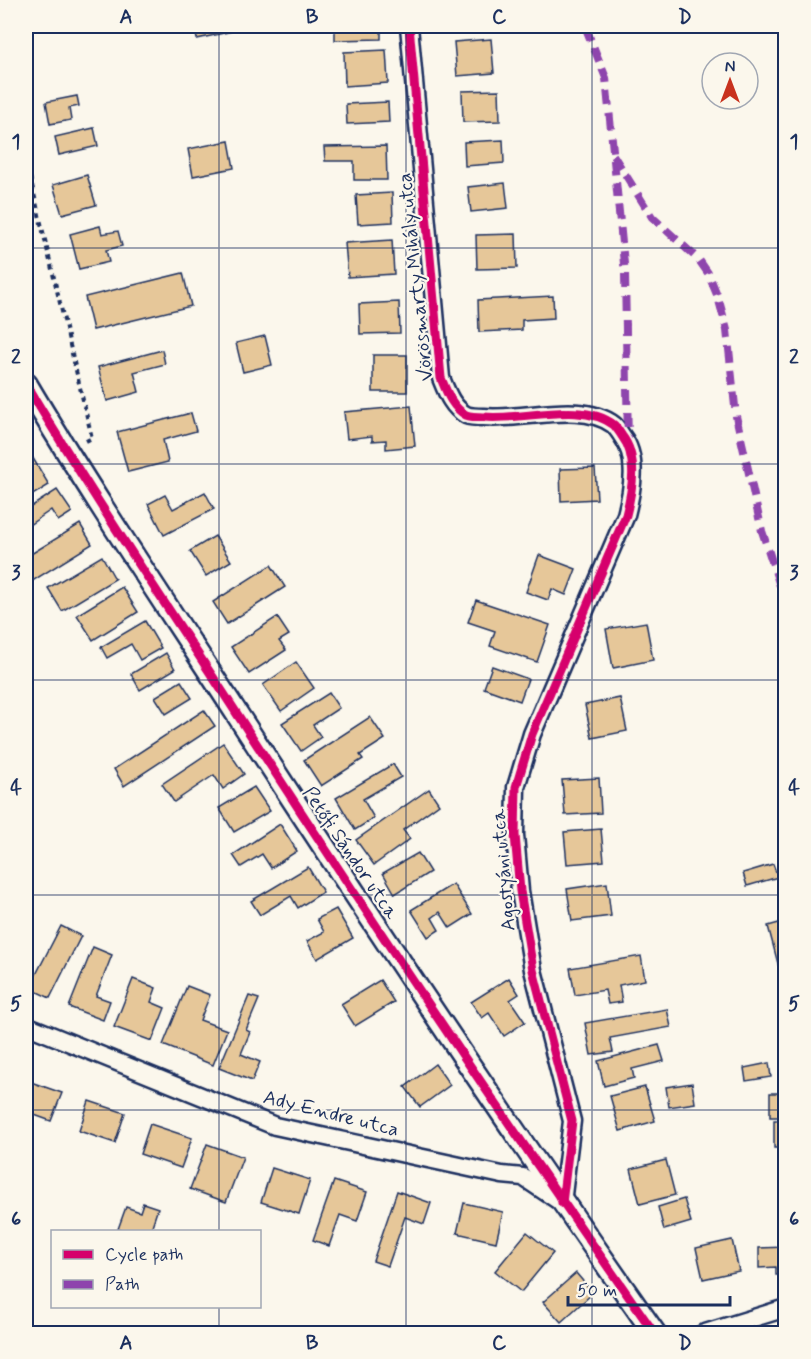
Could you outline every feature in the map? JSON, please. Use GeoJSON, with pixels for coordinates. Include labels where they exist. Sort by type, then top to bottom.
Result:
{"type":"FeatureCollection","features":[{"type":"Feature","properties":{"kind":"street","name":"Vörösmarty Mihály utca"},"geometry":{"type":"LineString","coordinates":[[409,26],[441,378],[450,401],[467,416],[493,418],[576,413],[594,416],[614,426],[628,444]]}},
{"type":"Feature","properties":{"kind":"street","name":"Petőfi Sándor utca"},"geometry":{"type":"LineString","coordinates":[[26,384],[66,451],[314,833],[562,1203],[655,1334]]}},
{"type":"Feature","properties":{"kind":"street","name":"Agostyáni utca"},"geometry":{"type":"LineString","coordinates":[[562,1203],[572,1121],[533,970],[520,891],[515,835],[516,787],[532,734],[626,515],[633,491],[628,444]]}},
{"type":"Feature","properties":{"kind":"street","name":"Ady Endre utca"},"geometry":{"type":"LineString","coordinates":[[26,1025],[275,1125],[502,1175],[523,1177],[562,1203]]}},
{"type":"Feature","properties":{"kind":"street"},"geometry":{"type":"LineString","coordinates":[[702,1334],[786,1308]]}},
{"type":"Feature","properties":{"kind":"path"},"geometry":{"type":"LineString","coordinates":[[26,160],[92,438],[66,451]]}},
{"type":"Feature","properties":{"kind":"building"},"geometry":{"type":"Polygon","coordinates":[[[194,26],[232,26],[233,31],[197,39],[194,26]]]}},
{"type":"Feature","properties":{"kind":"building"},"geometry":{"type":"Polygon","coordinates":[[[335,26],[381,26],[381,39],[335,40],[335,26]]]}},
{"type":"Feature","properties":{"kind":"building"},"geometry":{"type":"Polygon","coordinates":[[[491,39],[494,73],[457,76],[454,42],[491,39]]]}},
{"type":"Feature","properties":{"kind":"building"},"geometry":{"type":"Polygon","coordinates":[[[386,50],[388,83],[345,86],[344,52],[386,50]]]}},
{"type":"Feature","properties":{"kind":"building"},"geometry":{"type":"Polygon","coordinates":[[[499,90],[500,121],[463,122],[462,91],[499,90]]]}},
{"type":"Feature","properties":{"kind":"building"},"geometry":{"type":"Polygon","coordinates":[[[77,96],[79,106],[69,108],[71,120],[50,124],[46,102],[77,96]]]}},
{"type":"Feature","properties":{"kind":"building"},"geometry":{"type":"Polygon","coordinates":[[[388,102],[389,122],[347,124],[346,104],[388,102]]]}},
{"type":"Feature","properties":{"kind":"building"},"geometry":{"type":"Polygon","coordinates":[[[94,128],[98,146],[59,155],[55,137],[94,128]]]}},
{"type":"Feature","properties":{"kind":"building"},"geometry":{"type":"Polygon","coordinates":[[[503,140],[504,163],[465,166],[464,142],[503,140]]]}},
{"type":"Feature","properties":{"kind":"building"},"geometry":{"type":"Polygon","coordinates":[[[229,141],[234,168],[193,176],[188,149],[229,141]]]}},
{"type":"Feature","properties":{"kind":"building"},"geometry":{"type":"Polygon","coordinates":[[[386,146],[387,180],[354,180],[354,161],[325,161],[324,147],[386,146]]]}},
{"type":"Feature","properties":{"kind":"building"},"geometry":{"type":"Polygon","coordinates":[[[87,175],[96,205],[62,214],[53,185],[87,175]]]}},
{"type":"Feature","properties":{"kind":"building"},"geometry":{"type":"Polygon","coordinates":[[[505,183],[508,208],[471,212],[468,187],[505,183]]]}},
{"type":"Feature","properties":{"kind":"building"},"geometry":{"type":"Polygon","coordinates":[[[392,193],[393,222],[358,224],[356,195],[392,193]]]}},
{"type":"Feature","properties":{"kind":"building"},"geometry":{"type":"Polygon","coordinates":[[[100,226],[102,234],[118,231],[122,246],[106,250],[109,262],[79,269],[70,234],[100,226]]]}},
{"type":"Feature","properties":{"kind":"building"},"geometry":{"type":"Polygon","coordinates":[[[516,234],[517,268],[477,269],[476,235],[516,234]]]}},
{"type":"Feature","properties":{"kind":"building"},"geometry":{"type":"Polygon","coordinates":[[[392,240],[394,274],[348,277],[345,243],[392,240]]]}},
{"type":"Feature","properties":{"kind":"building"},"geometry":{"type":"Polygon","coordinates":[[[183,273],[191,306],[93,330],[85,297],[183,273]]]}},
{"type":"Feature","properties":{"kind":"building"},"geometry":{"type":"Polygon","coordinates":[[[553,296],[554,318],[522,320],[522,330],[479,332],[478,300],[553,296]]]}},
{"type":"Feature","properties":{"kind":"building"},"geometry":{"type":"Polygon","coordinates":[[[399,302],[400,333],[360,334],[359,304],[399,302]]]}},
{"type":"Feature","properties":{"kind":"building"},"geometry":{"type":"Polygon","coordinates":[[[265,336],[272,365],[243,372],[236,343],[265,336]]]}},
{"type":"Feature","properties":{"kind":"building"},"geometry":{"type":"Polygon","coordinates":[[[162,350],[165,364],[134,372],[139,392],[107,401],[98,367],[162,350]]]}},
{"type":"Feature","properties":{"kind":"building"},"geometry":{"type":"Polygon","coordinates":[[[373,355],[407,355],[407,392],[373,392],[373,355]]]}},
{"type":"Feature","properties":{"kind":"building"},"geometry":{"type":"Polygon","coordinates":[[[411,406],[415,446],[386,449],[386,440],[372,441],[372,436],[347,439],[344,412],[411,406]]]}},
{"type":"Feature","properties":{"kind":"building"},"geometry":{"type":"Polygon","coordinates":[[[191,413],[196,431],[163,440],[168,462],[128,472],[117,432],[191,413]]]}},
{"type":"Feature","properties":{"kind":"building"},"geometry":{"type":"Polygon","coordinates":[[[28,450],[49,485],[26,499],[26,452],[28,450]]]}},
{"type":"Feature","properties":{"kind":"building"},"geometry":{"type":"Polygon","coordinates":[[[595,468],[597,499],[561,501],[560,469],[595,468]]]}},
{"type":"Feature","properties":{"kind":"building"},"geometry":{"type":"Polygon","coordinates":[[[57,490],[72,512],[58,521],[51,510],[26,527],[26,510],[57,490]]]}},
{"type":"Feature","properties":{"kind":"building"},"geometry":{"type":"Polygon","coordinates":[[[205,492],[214,509],[164,535],[148,504],[165,495],[173,509],[205,492]]]}},
{"type":"Feature","properties":{"kind":"building"},"geometry":{"type":"Polygon","coordinates":[[[80,524],[92,544],[26,585],[26,557],[80,524]]]}},
{"type":"Feature","properties":{"kind":"building"},"geometry":{"type":"Polygon","coordinates":[[[215,536],[231,561],[206,576],[190,551],[215,536]]]}},
{"type":"Feature","properties":{"kind":"building"},"geometry":{"type":"Polygon","coordinates":[[[539,555],[576,569],[566,595],[552,589],[548,600],[526,592],[539,555]]]}},
{"type":"Feature","properties":{"kind":"building"},"geometry":{"type":"Polygon","coordinates":[[[102,556],[115,579],[62,611],[48,588],[102,556]]]}},
{"type":"Feature","properties":{"kind":"building"},"geometry":{"type":"Polygon","coordinates":[[[271,565],[285,587],[227,624],[213,602],[271,565]]]}},
{"type":"Feature","properties":{"kind":"building"},"geometry":{"type":"Polygon","coordinates":[[[122,587],[138,612],[93,640],[77,615],[122,587]]]}},
{"type":"Feature","properties":{"kind":"building"},"geometry":{"type":"Polygon","coordinates":[[[476,600],[550,625],[537,662],[490,646],[495,631],[468,622],[476,600]]]}},
{"type":"Feature","properties":{"kind":"building"},"geometry":{"type":"Polygon","coordinates":[[[277,617],[289,635],[279,641],[286,650],[249,674],[231,647],[277,617]]]}},
{"type":"Feature","properties":{"kind":"building"},"geometry":{"type":"Polygon","coordinates":[[[145,621],[161,648],[140,660],[131,644],[107,658],[101,647],[145,621]]]}},
{"type":"Feature","properties":{"kind":"building"},"geometry":{"type":"Polygon","coordinates":[[[646,622],[653,660],[613,668],[606,629],[646,622]]]}},
{"type":"Feature","properties":{"kind":"building"},"geometry":{"type":"Polygon","coordinates":[[[166,653],[175,669],[140,690],[131,674],[166,653]]]}},
{"type":"Feature","properties":{"kind":"building"},"geometry":{"type":"Polygon","coordinates":[[[296,662],[314,688],[281,711],[263,685],[296,662]]]}},
{"type":"Feature","properties":{"kind":"building"},"geometry":{"type":"Polygon","coordinates":[[[492,666],[528,679],[520,701],[484,688],[492,666]]]}},
{"type":"Feature","properties":{"kind":"building"},"geometry":{"type":"Polygon","coordinates":[[[181,681],[192,698],[166,714],[155,697],[181,681]]]}},
{"type":"Feature","properties":{"kind":"building"},"geometry":{"type":"Polygon","coordinates":[[[329,693],[339,708],[313,725],[321,737],[301,751],[282,723],[329,693]]]}},
{"type":"Feature","properties":{"kind":"building"},"geometry":{"type":"Polygon","coordinates":[[[620,698],[627,731],[592,738],[585,705],[620,698]]]}},
{"type":"Feature","properties":{"kind":"building"},"geometry":{"type":"Polygon","coordinates":[[[204,710],[215,726],[124,786],[114,769],[204,710]]]}},
{"type":"Feature","properties":{"kind":"building"},"geometry":{"type":"Polygon","coordinates":[[[370,717],[385,739],[360,755],[363,759],[321,786],[304,760],[370,717]]]}},
{"type":"Feature","properties":{"kind":"building"},"geometry":{"type":"Polygon","coordinates":[[[223,743],[244,774],[223,789],[214,775],[174,802],[162,784],[223,743]]]}},
{"type":"Feature","properties":{"kind":"building"},"geometry":{"type":"Polygon","coordinates":[[[393,764],[401,777],[363,799],[374,818],[355,830],[336,798],[393,764]]]}},
{"type":"Feature","properties":{"kind":"building"},"geometry":{"type":"Polygon","coordinates":[[[599,778],[601,813],[565,815],[562,780],[599,778]]]}},
{"type":"Feature","properties":{"kind":"building"},"geometry":{"type":"Polygon","coordinates":[[[254,787],[270,811],[234,832],[219,808],[254,787]]]}},
{"type":"Feature","properties":{"kind":"building"},"geometry":{"type":"Polygon","coordinates":[[[429,789],[439,804],[403,830],[410,839],[374,865],[356,840],[429,789]]]}},
{"type":"Feature","properties":{"kind":"building"},"geometry":{"type":"Polygon","coordinates":[[[280,824],[297,851],[271,868],[262,854],[241,867],[233,855],[280,824]]]}},
{"type":"Feature","properties":{"kind":"building"},"geometry":{"type":"Polygon","coordinates":[[[601,829],[604,861],[567,864],[564,832],[601,829]]]}},
{"type":"Feature","properties":{"kind":"building"},"geometry":{"type":"Polygon","coordinates":[[[418,853],[430,872],[395,894],[383,873],[418,853]]]}},
{"type":"Feature","properties":{"kind":"building"},"geometry":{"type":"Polygon","coordinates":[[[773,864],[778,877],[747,886],[743,873],[773,864]]]}},
{"type":"Feature","properties":{"kind":"building"},"geometry":{"type":"Polygon","coordinates":[[[308,867],[323,892],[298,908],[291,896],[260,915],[251,901],[308,867]]]}},
{"type":"Feature","properties":{"kind":"building"},"geometry":{"type":"Polygon","coordinates":[[[607,883],[611,916],[572,921],[567,889],[607,883]]]}},
{"type":"Feature","properties":{"kind":"building"},"geometry":{"type":"Polygon","coordinates":[[[453,884],[472,914],[450,928],[440,912],[432,918],[439,930],[428,937],[411,910],[453,884]]]}},
{"type":"Feature","properties":{"kind":"building"},"geometry":{"type":"Polygon","coordinates":[[[336,909],[353,938],[317,959],[307,941],[324,932],[317,919],[336,909]]]}},
{"type":"Feature","properties":{"kind":"building"},"geometry":{"type":"Polygon","coordinates":[[[786,921],[786,974],[781,975],[768,926],[786,921]]]}},
{"type":"Feature","properties":{"kind":"building"},"geometry":{"type":"Polygon","coordinates":[[[61,926],[81,936],[50,998],[29,988],[61,926]]]}},
{"type":"Feature","properties":{"kind":"building"},"geometry":{"type":"Polygon","coordinates":[[[93,947],[112,955],[96,996],[110,1001],[103,1020],[69,1007],[93,947]]]}},
{"type":"Feature","properties":{"kind":"building"},"geometry":{"type":"Polygon","coordinates":[[[641,956],[645,980],[619,985],[622,1002],[608,1004],[605,990],[575,995],[570,968],[641,956]]]}},
{"type":"Feature","properties":{"kind":"building"},"geometry":{"type":"Polygon","coordinates":[[[509,978],[519,994],[510,1000],[525,1022],[504,1036],[489,1013],[482,1018],[471,1002],[509,978]]]}},
{"type":"Feature","properties":{"kind":"building"},"geometry":{"type":"Polygon","coordinates":[[[133,979],[156,988],[151,1002],[165,1008],[152,1041],[114,1027],[133,979]]]}},
{"type":"Feature","properties":{"kind":"building"},"geometry":{"type":"Polygon","coordinates":[[[380,980],[394,1002],[355,1026],[341,1004],[380,980]]]}},
{"type":"Feature","properties":{"kind":"building"},"geometry":{"type":"Polygon","coordinates":[[[187,986],[210,995],[200,1020],[227,1030],[213,1065],[163,1045],[187,986]]]}},
{"type":"Feature","properties":{"kind":"building"},"geometry":{"type":"Polygon","coordinates":[[[249,996],[259,999],[246,1030],[250,1032],[241,1054],[260,1062],[252,1081],[219,1068],[249,996]]]}},
{"type":"Feature","properties":{"kind":"building"},"geometry":{"type":"Polygon","coordinates":[[[667,1009],[671,1027],[610,1038],[613,1052],[591,1055],[585,1023],[667,1009]]]}},
{"type":"Feature","properties":{"kind":"building"},"geometry":{"type":"Polygon","coordinates":[[[659,1045],[664,1061],[632,1069],[634,1078],[604,1086],[598,1061],[659,1045]]]}},
{"type":"Feature","properties":{"kind":"building"},"geometry":{"type":"Polygon","coordinates":[[[769,1063],[771,1077],[746,1081],[744,1068],[769,1063]]]}},
{"type":"Feature","properties":{"kind":"building"},"geometry":{"type":"Polygon","coordinates":[[[435,1064],[450,1085],[420,1107],[405,1087],[435,1064]]]}},
{"type":"Feature","properties":{"kind":"building"},"geometry":{"type":"Polygon","coordinates":[[[28,1081],[62,1093],[51,1121],[26,1112],[28,1081]]]}},
{"type":"Feature","properties":{"kind":"building"},"geometry":{"type":"Polygon","coordinates":[[[692,1083],[695,1103],[669,1107],[666,1087],[692,1083]]]}},
{"type":"Feature","properties":{"kind":"building"},"geometry":{"type":"Polygon","coordinates":[[[645,1087],[655,1121],[620,1131],[610,1096],[645,1087]]]}},
{"type":"Feature","properties":{"kind":"building"},"geometry":{"type":"Polygon","coordinates":[[[770,1093],[786,1093],[786,1117],[770,1117],[770,1093]]]}},
{"type":"Feature","properties":{"kind":"building"},"geometry":{"type":"Polygon","coordinates":[[[89,1101],[125,1113],[115,1143],[79,1131],[89,1101]]]}},
{"type":"Feature","properties":{"kind":"building"},"geometry":{"type":"Polygon","coordinates":[[[774,1120],[786,1120],[786,1148],[774,1148],[774,1120]]]}},
{"type":"Feature","properties":{"kind":"building"},"geometry":{"type":"Polygon","coordinates":[[[150,1124],[192,1138],[181,1168],[140,1154],[150,1124]]]}},
{"type":"Feature","properties":{"kind":"building"},"geometry":{"type":"Polygon","coordinates":[[[207,1144],[243,1157],[226,1202],[190,1189],[207,1144]]]}},
{"type":"Feature","properties":{"kind":"building"},"geometry":{"type":"Polygon","coordinates":[[[666,1160],[675,1195],[640,1204],[631,1169],[666,1160]]]}},
{"type":"Feature","properties":{"kind":"building"},"geometry":{"type":"Polygon","coordinates":[[[272,1168],[310,1180],[299,1214],[261,1202],[272,1168]]]}},
{"type":"Feature","properties":{"kind":"building"},"geometry":{"type":"Polygon","coordinates":[[[334,1181],[367,1192],[357,1221],[340,1215],[329,1246],[313,1240],[334,1181]]]}},
{"type":"Feature","properties":{"kind":"building"},"geometry":{"type":"Polygon","coordinates":[[[397,1191],[431,1203],[424,1224],[405,1217],[388,1266],[373,1261],[397,1191]]]}},
{"type":"Feature","properties":{"kind":"building"},"geometry":{"type":"Polygon","coordinates":[[[684,1199],[691,1222],[664,1230],[658,1207],[684,1199]]]}},
{"type":"Feature","properties":{"kind":"building"},"geometry":{"type":"Polygon","coordinates":[[[143,1203],[158,1208],[151,1230],[118,1229],[126,1207],[140,1212],[143,1203]]]}},
{"type":"Feature","properties":{"kind":"building"},"geometry":{"type":"Polygon","coordinates":[[[464,1203],[503,1212],[496,1242],[457,1233],[464,1203]]]}},
{"type":"Feature","properties":{"kind":"building"},"geometry":{"type":"Polygon","coordinates":[[[527,1232],[553,1253],[521,1292],[495,1271],[527,1232]]]}},
{"type":"Feature","properties":{"kind":"building"},"geometry":{"type":"Polygon","coordinates":[[[732,1240],[739,1271],[703,1279],[696,1248],[732,1240]]]}},
{"type":"Feature","properties":{"kind":"building"},"geometry":{"type":"Polygon","coordinates":[[[786,1247],[786,1275],[776,1275],[776,1267],[759,1268],[759,1248],[786,1247]]]}},
{"type":"Feature","properties":{"kind":"building"},"geometry":{"type":"Polygon","coordinates":[[[576,1273],[593,1293],[561,1322],[543,1302],[576,1273]]]}},
{"type":"Feature","properties":{"kind":"marked path"},"geometry":{"type":"LineString","coordinates":[[585,26],[606,78],[625,274],[628,444]]}},
{"type":"Feature","properties":{"kind":"marked path"},"geometry":{"type":"LineString","coordinates":[[613,155],[652,217],[699,260],[708,273],[718,297],[727,330],[736,416],[762,531],[786,604]]}},
{"type":"Feature","properties":{"kind":"cycle path"},"geometry":{"type":"LineString","coordinates":[[409,26],[441,378],[448,394],[457,408],[470,416],[499,417],[569,413],[601,418],[614,425],[631,454],[633,475],[626,515],[532,734],[516,787],[515,835],[520,891],[533,970],[572,1121],[562,1203]]}},
{"type":"Feature","properties":{"kind":"cycle path"},"geometry":{"type":"LineString","coordinates":[[26,384],[104,510],[341,873],[496,1104],[655,1334]]}}]}
